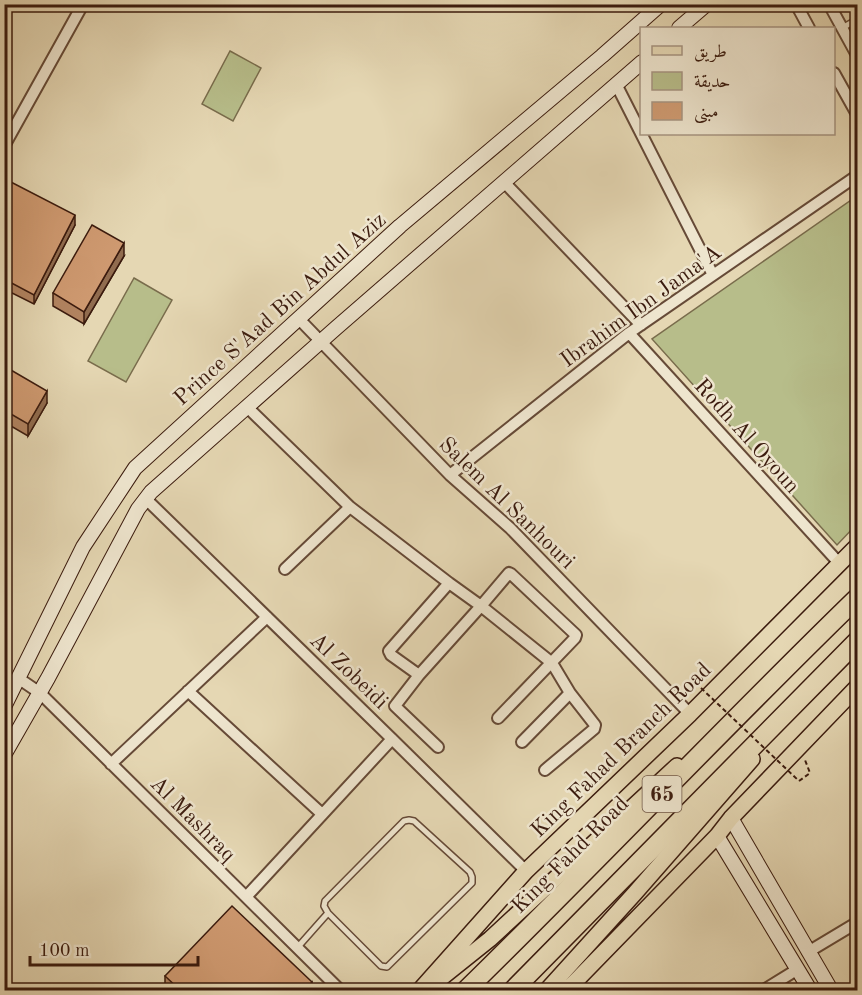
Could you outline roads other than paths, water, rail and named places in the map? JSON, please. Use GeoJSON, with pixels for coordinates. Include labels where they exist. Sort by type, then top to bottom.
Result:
{"type":"FeatureCollection","features":[{"type":"Feature","properties":{"kind":"highway","name":"King Fahd Road"},"geometry":{"type":"LineString","coordinates":[[466,990],[858,597]]}},
{"type":"Feature","properties":{"kind":"highway","name":"65"},"geometry":{"type":"LineString","coordinates":[[513,990],[858,640]]}},
{"type":"Feature","properties":{"kind":"main road","name":"King Fahad Branch Road"},"geometry":{"type":"LineString","coordinates":[[420,990],[526,871],[690,714],[858,544]]}},
{"type":"Feature","properties":{"kind":"main road"},"geometry":{"type":"LineString","coordinates":[[425,990],[490,939],[805,648]]}},
{"type":"Feature","properties":{"kind":"main road"},"geometry":{"type":"LineString","coordinates":[[547,990],[643,884],[829,669]]}},
{"type":"Feature","properties":{"kind":"main road"},"geometry":{"type":"LineString","coordinates":[[567,990],[717,836],[731,818],[858,686]]}},
{"type":"Feature","properties":{"kind":"street"},"geometry":{"type":"LineString","coordinates":[[5,143],[83,4]]}},
{"type":"Feature","properties":{"kind":"street","name":"Prince S'Aad Bin Abdul Aziz"},"geometry":{"type":"LineString","coordinates":[[4,707],[83,547],[135,468],[400,226],[602,57],[661,4]]}},
{"type":"Feature","properties":{"kind":"street"},"geometry":{"type":"LineString","coordinates":[[681,27],[707,4]]}},
{"type":"Feature","properties":{"kind":"street"},"geometry":{"type":"LineString","coordinates":[[796,4],[808,27]]}},
{"type":"Feature","properties":{"kind":"street"},"geometry":{"type":"LineString","coordinates":[[833,6],[858,57]]}},
{"type":"Feature","properties":{"kind":"street"},"geometry":{"type":"LineString","coordinates":[[4,755],[40,693],[138,509],[151,492],[640,64]]}},
{"type":"Feature","properties":{"kind":"street"},"geometry":{"type":"LineString","coordinates":[[835,75],[858,116]]}},
{"type":"Feature","properties":{"kind":"street"},"geometry":{"type":"LineString","coordinates":[[616,84],[640,131]]}},
{"type":"Feature","properties":{"kind":"street"},"geometry":{"type":"LineString","coordinates":[[642,135],[713,275]]}},
{"type":"Feature","properties":{"kind":"street","name":"Ibrahim Ibn Jama'A"},"geometry":{"type":"LineString","coordinates":[[450,475],[629,333],[858,175]]}},
{"type":"Feature","properties":{"kind":"street"},"geometry":{"type":"LineString","coordinates":[[504,182],[641,325]]}},
{"type":"Feature","properties":{"kind":"street","name":"Salem Al Sanhouri"},"geometry":{"type":"LineString","coordinates":[[299,319],[450,475],[510,528],[690,714]]}},
{"type":"Feature","properties":{"kind":"street","name":"Rodh Al Oyoun"},"geometry":{"type":"LineString","coordinates":[[629,333],[839,563]]}},
{"type":"Feature","properties":{"kind":"street"},"geometry":{"type":"LineString","coordinates":[[247,407],[350,507],[552,663],[570,693],[595,725],[594,729],[545,770]]}},
{"type":"Feature","properties":{"kind":"street","name":"Al Zobeidi"},"geometry":{"type":"LineString","coordinates":[[146,499],[526,871]]}},
{"type":"Feature","properties":{"kind":"street"},"geometry":{"type":"LineString","coordinates":[[285,568],[350,507]]}},
{"type":"Feature","properties":{"kind":"street"},"geometry":{"type":"LineString","coordinates":[[438,747],[395,706],[418,675],[508,573],[512,574],[576,634],[552,663],[498,718]]}},
{"type":"Feature","properties":{"kind":"street"},"geometry":{"type":"LineString","coordinates":[[418,675],[391,655],[389,651],[449,583]]}},
{"type":"Feature","properties":{"kind":"street"},"geometry":{"type":"LineString","coordinates":[[111,764],[267,617]]}},
{"type":"Feature","properties":{"kind":"street","name":"Al Mashraq"},"geometry":{"type":"LineString","coordinates":[[18,678],[40,693],[340,990]]}},
{"type":"Feature","properties":{"kind":"street"},"geometry":{"type":"LineString","coordinates":[[188,692],[322,814]]}},
{"type":"Feature","properties":{"kind":"street"},"geometry":{"type":"LineString","coordinates":[[522,742],[570,693]]}},
{"type":"Feature","properties":{"kind":"street"},"geometry":{"type":"LineString","coordinates":[[246,897],[392,739]]}},
{"type":"Feature","properties":{"kind":"street"},"geometry":{"type":"LineString","coordinates":[[731,818],[831,990]]}},
{"type":"Feature","properties":{"kind":"street"},"geometry":{"type":"LineString","coordinates":[[717,836],[810,990]]}},
{"type":"Feature","properties":{"kind":"street"},"geometry":{"type":"LineString","coordinates":[[808,952],[858,922]]}},
{"type":"Feature","properties":{"kind":"street"},"geometry":{"type":"LineString","coordinates":[[764,990],[798,969]]}},
{"type":"Feature","properties":{"kind":"lane"},"geometry":{"type":"LineString","coordinates":[[842,28],[858,19]]}},
{"type":"Feature","properties":{"kind":"lane"},"geometry":{"type":"LineString","coordinates":[[404,821],[414,821],[472,876],[472,883],[387,967],[381,966],[328,913],[324,906],[325,901],[404,821]]}},
{"type":"Feature","properties":{"kind":"lane"},"geometry":{"type":"LineString","coordinates":[[297,948],[328,913]]}}]}
